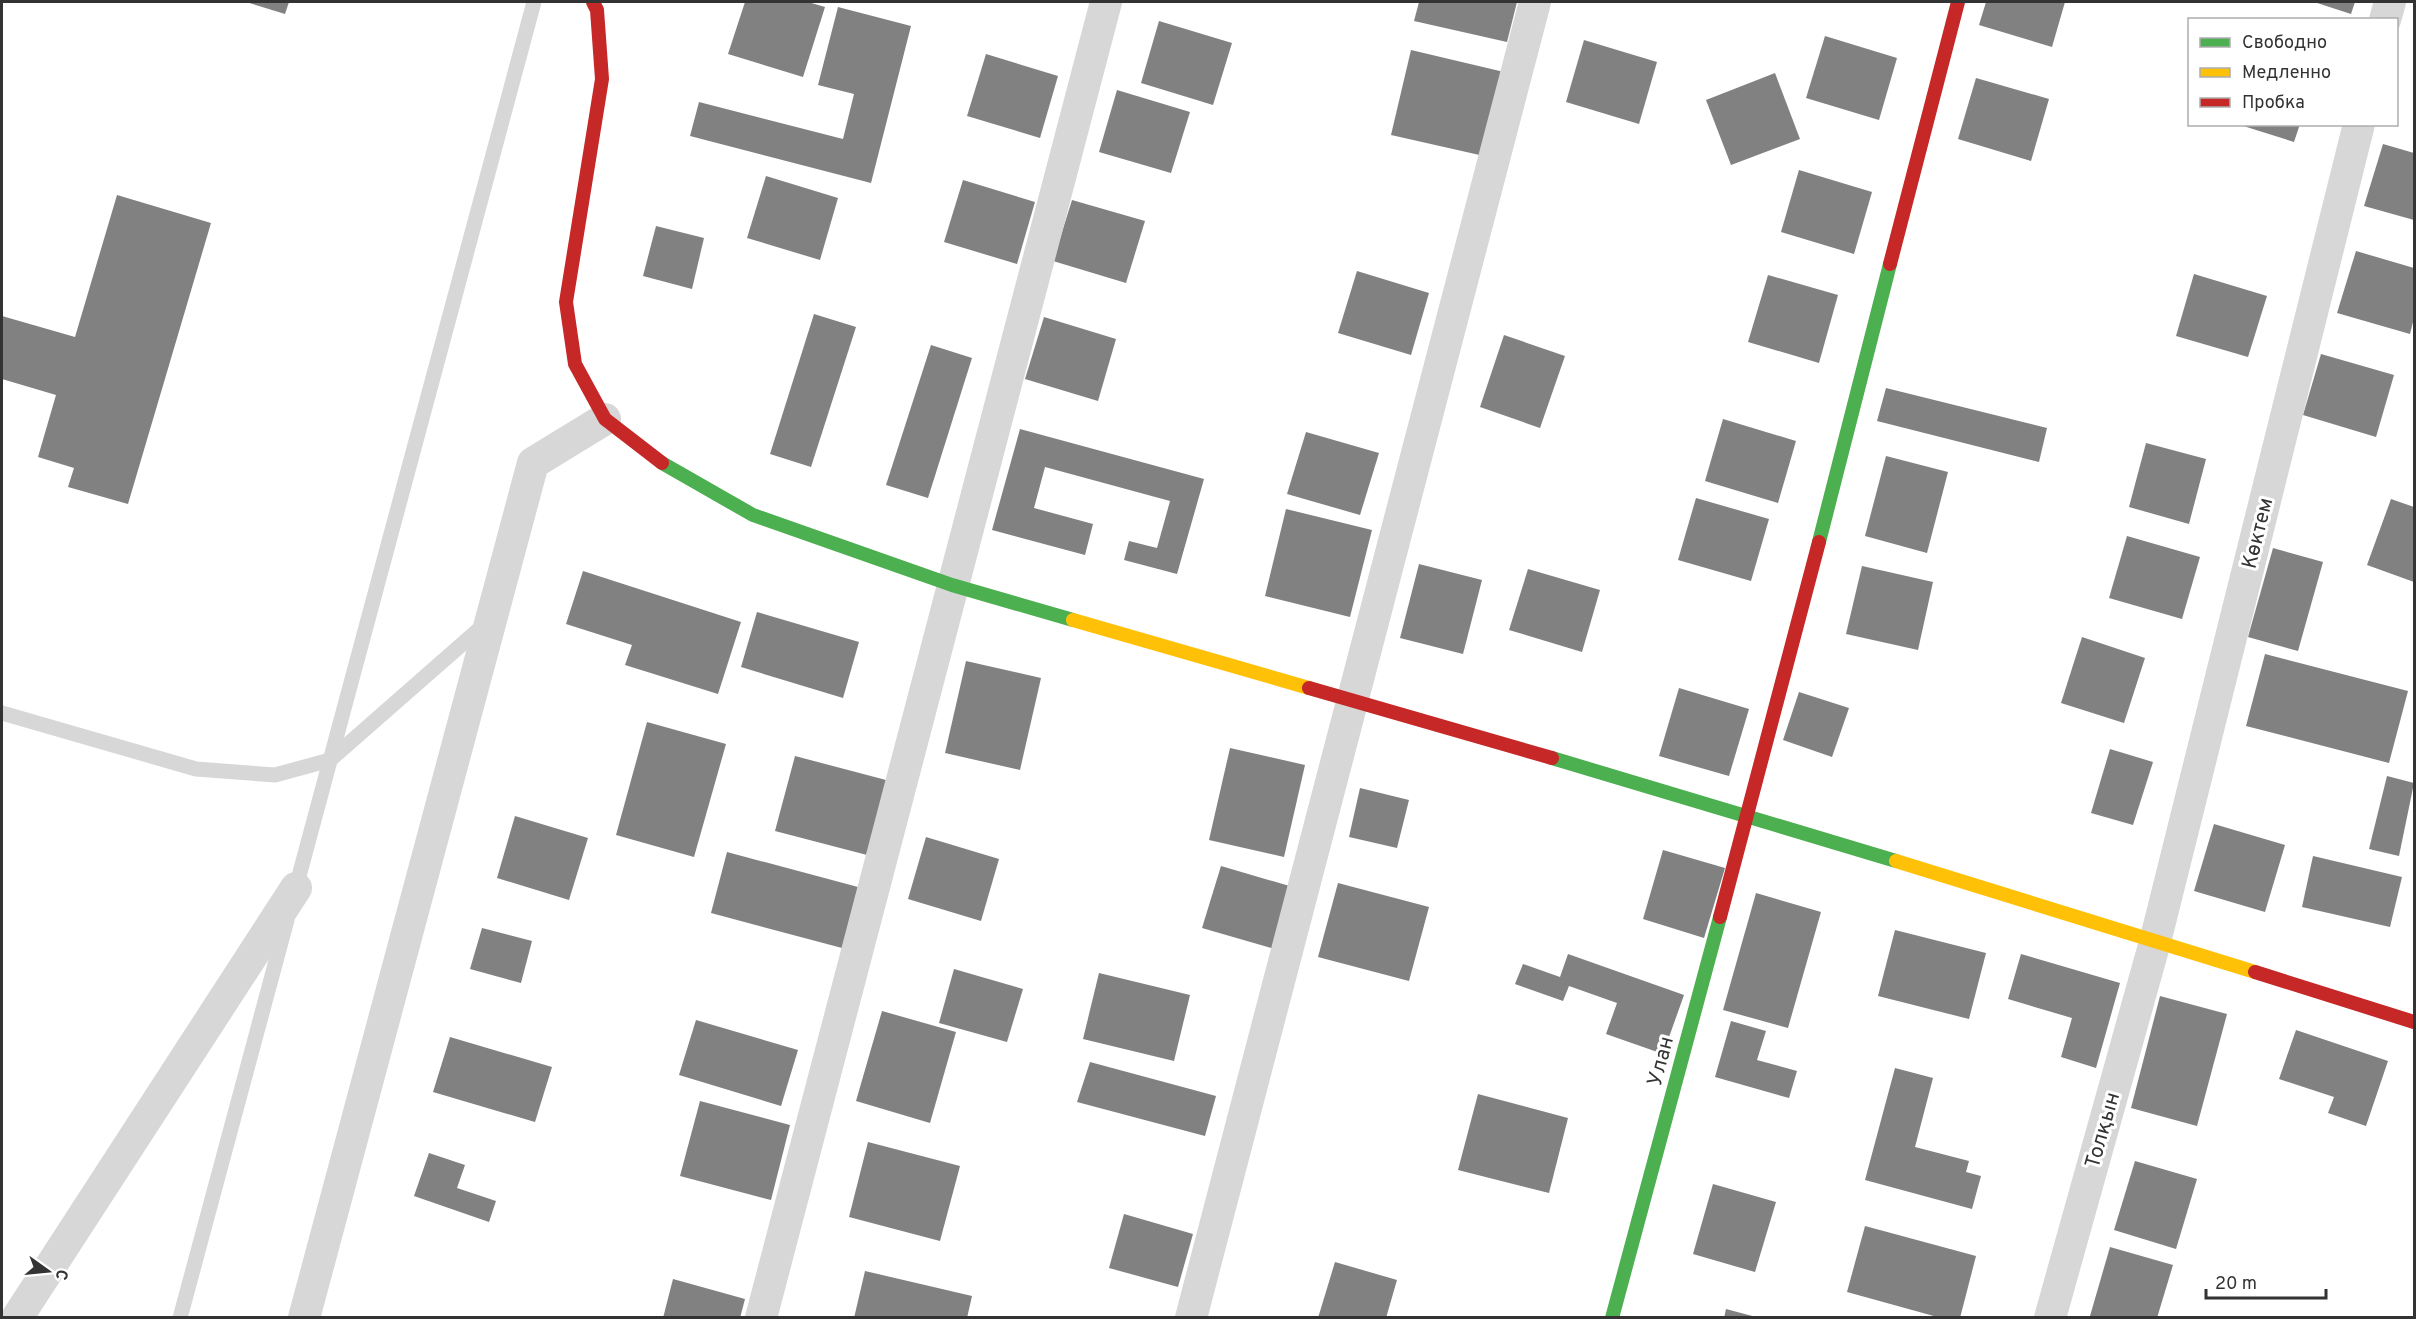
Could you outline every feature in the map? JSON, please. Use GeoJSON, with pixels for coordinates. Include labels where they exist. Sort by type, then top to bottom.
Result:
{"type":"FeatureCollection","features":[{"type":"Feature","properties":{"kind":"street"},"geometry":{"type":"LineString","coordinates":[[761,1317],[1106,2]]}},
{"type":"Feature","properties":{"kind":"street"},"geometry":{"type":"LineString","coordinates":[[1191,1317],[1535,2]]}},
{"type":"Feature","properties":{"kind":"street","name":"Улан"},"geometry":{"type":"LineString","coordinates":[[1612,1317],[1748,815],[1958,2]]}},
{"type":"Feature","properties":{"kind":"street"},"geometry":{"type":"LineString","coordinates":[[2386,18],[2390,2]]}},
{"type":"Feature","properties":{"kind":"street"},"geometry":{"type":"LineString","coordinates":[[599,4],[602,79],[566,302],[575,364],[605,419],[651,457],[753,515],[952,585],[1748,815],[2415,1022]]}},
{"type":"Feature","properties":{"kind":"street","name":"Көктем"},"geometry":{"type":"LineString","coordinates":[[2155,942],[2359,126]]}},
{"type":"Feature","properties":{"kind":"street"},"geometry":{"type":"LineString","coordinates":[[304,1317],[533,464],[605,419]]}},
{"type":"Feature","properties":{"kind":"street"},"geometry":{"type":"LineString","coordinates":[[17,1317],[296,888]]}},
{"type":"Feature","properties":{"kind":"street","name":"Толқын"},"geometry":{"type":"LineString","coordinates":[[2050,1317],[2155,942]]}},
{"type":"Feature","properties":{"kind":"lane"},"geometry":{"type":"LineString","coordinates":[[180,1317],[534,2]]}},
{"type":"Feature","properties":{"kind":"lane"},"geometry":{"type":"LineString","coordinates":[[2,713],[196,769],[275,775],[330,760],[492,618]]}},
{"type":"Feature","properties":{"kind":"building"},"geometry":{"type":"Polygon","coordinates":[[[246,2],[289,2],[285,14],[246,2]]]}},
{"type":"Feature","properties":{"kind":"building"},"geometry":{"type":"Polygon","coordinates":[[[745,2],[808,2],[825,7],[803,77],[728,54],[745,2]]]}},
{"type":"Feature","properties":{"kind":"building"},"geometry":{"type":"Polygon","coordinates":[[[1419,2],[1517,2],[1507,42],[1414,21],[1419,2]]]}},
{"type":"Feature","properties":{"kind":"building"},"geometry":{"type":"Polygon","coordinates":[[[1986,2],[2065,2],[2052,47],[1979,25],[1986,2]]]}},
{"type":"Feature","properties":{"kind":"building"},"geometry":{"type":"Polygon","coordinates":[[[2314,2],[2355,2],[2351,14],[2314,2]]]}},
{"type":"Feature","properties":{"kind":"building"},"geometry":{"type":"Polygon","coordinates":[[[838,7],[911,26],[871,183],[690,136],[699,102],[843,139],[854,94],[818,85],[838,7]]]}},
{"type":"Feature","properties":{"kind":"building"},"geometry":{"type":"Polygon","coordinates":[[[1159,21],[1232,43],[1213,105],[1141,83],[1159,21]]]}},
{"type":"Feature","properties":{"kind":"building"},"geometry":{"type":"Polygon","coordinates":[[[1825,36],[1897,58],[1879,120],[1806,98],[1825,36]]]}},
{"type":"Feature","properties":{"kind":"building"},"geometry":{"type":"Polygon","coordinates":[[[1584,40],[1657,62],[1639,124],[1566,102],[1584,40]]]}},
{"type":"Feature","properties":{"kind":"building"},"geometry":{"type":"Polygon","coordinates":[[[1411,50],[1504,72],[1484,156],[1391,135],[1411,50]]]}},
{"type":"Feature","properties":{"kind":"building"},"geometry":{"type":"Polygon","coordinates":[[[986,54],[1058,76],[1040,138],[967,116],[986,54]]]}},
{"type":"Feature","properties":{"kind":"building"},"geometry":{"type":"Polygon","coordinates":[[[1775,73],[1800,139],[1731,165],[1706,100],[1775,73]]]}},
{"type":"Feature","properties":{"kind":"building"},"geometry":{"type":"Polygon","coordinates":[[[1976,78],[2049,99],[2031,161],[1958,139],[1976,78]]]}},
{"type":"Feature","properties":{"kind":"building"},"geometry":{"type":"Polygon","coordinates":[[[1117,90],[1190,112],[1171,173],[1099,152],[1117,90]]]}},
{"type":"Feature","properties":{"kind":"building"},"geometry":{"type":"Polygon","coordinates":[[[2243,126],[2299,126],[2294,142],[2243,126]]]}},
{"type":"Feature","properties":{"kind":"building"},"geometry":{"type":"Polygon","coordinates":[[[2383,144],[2414,153],[2414,220],[2364,206],[2383,144]]]}},
{"type":"Feature","properties":{"kind":"building"},"geometry":{"type":"Polygon","coordinates":[[[1799,170],[1872,192],[1854,254],[1781,232],[1799,170]]]}},
{"type":"Feature","properties":{"kind":"building"},"geometry":{"type":"Polygon","coordinates":[[[766,176],[838,198],[820,260],[747,238],[766,176]]]}},
{"type":"Feature","properties":{"kind":"building"},"geometry":{"type":"Polygon","coordinates":[[[963,180],[1035,202],[1017,264],[944,242],[963,180]]]}},
{"type":"Feature","properties":{"kind":"building"},"geometry":{"type":"Polygon","coordinates":[[[117,195],[211,223],[128,504],[68,487],[74,468],[38,457],[56,395],[2,379],[2,316],[75,337],[117,195]]]}},
{"type":"Feature","properties":{"kind":"building"},"geometry":{"type":"Polygon","coordinates":[[[1072,200],[1145,221],[1126,283],[1053,261],[1072,200]]]}},
{"type":"Feature","properties":{"kind":"building"},"geometry":{"type":"Polygon","coordinates":[[[656,226],[704,238],[692,289],[643,276],[656,226]]]}},
{"type":"Feature","properties":{"kind":"building"},"geometry":{"type":"Polygon","coordinates":[[[2356,251],[2414,268],[2414,318],[2410,334],[2337,313],[2356,251]]]}},
{"type":"Feature","properties":{"kind":"building"},"geometry":{"type":"Polygon","coordinates":[[[1357,271],[1429,293],[1411,355],[1338,333],[1357,271]]]}},
{"type":"Feature","properties":{"kind":"building"},"geometry":{"type":"Polygon","coordinates":[[[2194,274],[2267,296],[2248,357],[2176,336],[2194,274]]]}},
{"type":"Feature","properties":{"kind":"building"},"geometry":{"type":"Polygon","coordinates":[[[1768,275],[1838,295],[1819,363],[1748,342],[1768,275]]]}},
{"type":"Feature","properties":{"kind":"building"},"geometry":{"type":"Polygon","coordinates":[[[814,314],[856,327],[811,467],[770,454],[814,314]]]}},
{"type":"Feature","properties":{"kind":"building"},"geometry":{"type":"Polygon","coordinates":[[[1044,317],[1116,339],[1098,401],[1025,379],[1044,317]]]}},
{"type":"Feature","properties":{"kind":"building"},"geometry":{"type":"Polygon","coordinates":[[[1504,335],[1565,356],[1540,428],[1480,407],[1504,335]]]}},
{"type":"Feature","properties":{"kind":"building"},"geometry":{"type":"Polygon","coordinates":[[[931,345],[972,358],[928,498],[886,485],[931,345]]]}},
{"type":"Feature","properties":{"kind":"building"},"geometry":{"type":"Polygon","coordinates":[[[2321,354],[2394,375],[2376,437],[2303,415],[2321,354]]]}},
{"type":"Feature","properties":{"kind":"building"},"geometry":{"type":"Polygon","coordinates":[[[1886,388],[2047,428],[2039,462],[1877,421],[1886,388]]]}},
{"type":"Feature","properties":{"kind":"building"},"geometry":{"type":"Polygon","coordinates":[[[1723,419],[1796,441],[1778,503],[1705,481],[1723,419]]]}},
{"type":"Feature","properties":{"kind":"building"},"geometry":{"type":"Polygon","coordinates":[[[1020,429],[1204,479],[1177,574],[1124,560],[1129,541],[1157,548],[1170,501],[1045,467],[1034,508],[1093,524],[1085,555],[992,530],[1020,429]]]}},
{"type":"Feature","properties":{"kind":"building"},"geometry":{"type":"Polygon","coordinates":[[[1306,432],[1379,453],[1360,515],[1287,494],[1306,432]]]}},
{"type":"Feature","properties":{"kind":"building"},"geometry":{"type":"Polygon","coordinates":[[[2146,443],[2206,459],[2189,524],[2129,507],[2146,443]]]}},
{"type":"Feature","properties":{"kind":"building"},"geometry":{"type":"Polygon","coordinates":[[[1886,456],[1948,472],[1927,553],[1865,536],[1886,456]]]}},
{"type":"Feature","properties":{"kind":"building"},"geometry":{"type":"Polygon","coordinates":[[[1696,498],[1769,519],[1751,581],[1678,560],[1696,498]]]}},
{"type":"Feature","properties":{"kind":"building"},"geometry":{"type":"Polygon","coordinates":[[[2391,499],[2414,507],[2414,582],[2367,565],[2391,499]]]}},
{"type":"Feature","properties":{"kind":"building"},"geometry":{"type":"Polygon","coordinates":[[[1286,509],[1372,530],[1350,617],[1265,596],[1286,509]]]}},
{"type":"Feature","properties":{"kind":"building"},"geometry":{"type":"Polygon","coordinates":[[[2127,536],[2200,557],[2182,619],[2109,598],[2127,536]]]}},
{"type":"Feature","properties":{"kind":"building"},"geometry":{"type":"Polygon","coordinates":[[[2273,548],[2323,562],[2298,651],[2248,637],[2273,548]]]}},
{"type":"Feature","properties":{"kind":"building"},"geometry":{"type":"Polygon","coordinates":[[[1419,564],[1482,580],[1463,654],[1400,638],[1419,564]]]}},
{"type":"Feature","properties":{"kind":"building"},"geometry":{"type":"Polygon","coordinates":[[[1862,566],[1933,582],[1918,650],[1846,634],[1862,566]]]}},
{"type":"Feature","properties":{"kind":"building"},"geometry":{"type":"Polygon","coordinates":[[[1528,569],[1600,590],[1582,652],[1509,630],[1528,569]]]}},
{"type":"Feature","properties":{"kind":"building"},"geometry":{"type":"Polygon","coordinates":[[[583,571],[741,622],[718,694],[625,665],[632,645],[566,624],[583,571]]]}},
{"type":"Feature","properties":{"kind":"building"},"geometry":{"type":"Polygon","coordinates":[[[757,612],[859,642],[843,698],[741,667],[757,612]]]}},
{"type":"Feature","properties":{"kind":"building"},"geometry":{"type":"Polygon","coordinates":[[[2082,637],[2145,658],[2124,723],[2061,703],[2082,637]]]}},
{"type":"Feature","properties":{"kind":"building"},"geometry":{"type":"Polygon","coordinates":[[[2265,654],[2408,691],[2389,763],[2246,726],[2265,654]]]}},
{"type":"Feature","properties":{"kind":"building"},"geometry":{"type":"Polygon","coordinates":[[[966,661],[1041,678],[1020,770],[945,753],[966,661]]]}},
{"type":"Feature","properties":{"kind":"building"},"geometry":{"type":"Polygon","coordinates":[[[1679,688],[1749,709],[1729,776],[1659,756],[1679,688]]]}},
{"type":"Feature","properties":{"kind":"building"},"geometry":{"type":"Polygon","coordinates":[[[1799,692],[1849,708],[1832,757],[1783,740],[1799,692]]]}},
{"type":"Feature","properties":{"kind":"building"},"geometry":{"type":"Polygon","coordinates":[[[647,722],[726,744],[694,857],[616,835],[647,722]]]}},
{"type":"Feature","properties":{"kind":"building"},"geometry":{"type":"Polygon","coordinates":[[[1230,748],[1305,765],[1284,857],[1209,840],[1230,748]]]}},
{"type":"Feature","properties":{"kind":"building"},"geometry":{"type":"Polygon","coordinates":[[[2110,749],[2153,762],[2133,825],[2091,813],[2110,749]]]}},
{"type":"Feature","properties":{"kind":"building"},"geometry":{"type":"Polygon","coordinates":[[[795,756],[886,780],[867,855],[775,831],[795,756]]]}},
{"type":"Feature","properties":{"kind":"building"},"geometry":{"type":"Polygon","coordinates":[[[2387,776],[2414,783],[2399,856],[2369,849],[2387,776]]]}},
{"type":"Feature","properties":{"kind":"building"},"geometry":{"type":"Polygon","coordinates":[[[1360,788],[1409,800],[1397,848],[1349,837],[1360,788]]]}},
{"type":"Feature","properties":{"kind":"building"},"geometry":{"type":"Polygon","coordinates":[[[515,816],[588,838],[569,900],[497,878],[515,816]]]}},
{"type":"Feature","properties":{"kind":"building"},"geometry":{"type":"Polygon","coordinates":[[[2214,824],[2285,845],[2265,912],[2194,891],[2214,824]]]}},
{"type":"Feature","properties":{"kind":"building"},"geometry":{"type":"Polygon","coordinates":[[[926,837],[999,859],[981,921],[908,899],[926,837]]]}},
{"type":"Feature","properties":{"kind":"building"},"geometry":{"type":"Polygon","coordinates":[[[1663,850],[1725,868],[1704,938],[1643,919],[1663,850]]]}},
{"type":"Feature","properties":{"kind":"building"},"geometry":{"type":"Polygon","coordinates":[[[727,852],[858,887],[842,948],[711,913],[727,852]]]}},
{"type":"Feature","properties":{"kind":"building"},"geometry":{"type":"Polygon","coordinates":[[[2313,856],[2402,877],[2390,927],[2302,907],[2313,856]]]}},
{"type":"Feature","properties":{"kind":"building"},"geometry":{"type":"Polygon","coordinates":[[[1221,866],[1293,887],[1275,949],[1202,928],[1221,866]]]}},
{"type":"Feature","properties":{"kind":"building"},"geometry":{"type":"Polygon","coordinates":[[[1338,883],[1429,907],[1409,981],[1318,957],[1338,883]]]}},
{"type":"Feature","properties":{"kind":"building"},"geometry":{"type":"Polygon","coordinates":[[[1756,893],[1821,912],[1788,1028],[1723,1010],[1756,893]]]}},
{"type":"Feature","properties":{"kind":"building"},"geometry":{"type":"Polygon","coordinates":[[[482,928],[532,941],[521,983],[470,969],[482,928]]]}},
{"type":"Feature","properties":{"kind":"building"},"geometry":{"type":"Polygon","coordinates":[[[1895,930],[1986,953],[1969,1019],[1878,996],[1895,930]]]}},
{"type":"Feature","properties":{"kind":"building"},"geometry":{"type":"Polygon","coordinates":[[[1568,954],[1684,995],[1663,1054],[1606,1034],[1617,1003],[1569,986],[1563,1001],[1515,984],[1523,964],[1560,977],[1568,954]]]}},
{"type":"Feature","properties":{"kind":"building"},"geometry":{"type":"Polygon","coordinates":[[[2021,954],[2120,983],[2096,1068],[2061,1057],[2072,1018],[2008,999],[2021,954]]]}},
{"type":"Feature","properties":{"kind":"building"},"geometry":{"type":"Polygon","coordinates":[[[954,969],[1023,989],[1007,1042],[939,1023],[954,969]]]}},
{"type":"Feature","properties":{"kind":"building"},"geometry":{"type":"Polygon","coordinates":[[[1099,973],[1190,995],[1174,1061],[1083,1039],[1099,973]]]}},
{"type":"Feature","properties":{"kind":"building"},"geometry":{"type":"Polygon","coordinates":[[[2160,996],[2227,1014],[2197,1126],[2131,1108],[2160,996]]]}},
{"type":"Feature","properties":{"kind":"building"},"geometry":{"type":"Polygon","coordinates":[[[882,1011],[956,1032],[930,1123],[856,1101],[882,1011]]]}},
{"type":"Feature","properties":{"kind":"building"},"geometry":{"type":"Polygon","coordinates":[[[696,1020],[798,1050],[781,1106],[679,1075],[696,1020]]]}},
{"type":"Feature","properties":{"kind":"building"},"geometry":{"type":"Polygon","coordinates":[[[1731,1021],[1766,1031],[1757,1060],[1797,1071],[1789,1098],[1715,1077],[1731,1021]]]}},
{"type":"Feature","properties":{"kind":"building"},"geometry":{"type":"Polygon","coordinates":[[[2296,1030],[2388,1061],[2366,1126],[2328,1113],[2334,1097],[2279,1079],[2296,1030]]]}},
{"type":"Feature","properties":{"kind":"building"},"geometry":{"type":"Polygon","coordinates":[[[450,1037],[552,1067],[535,1122],[433,1092],[450,1037]]]}},
{"type":"Feature","properties":{"kind":"building"},"geometry":{"type":"Polygon","coordinates":[[[1090,1062],[1216,1096],[1205,1136],[1077,1102],[1090,1062]]]}},
{"type":"Feature","properties":{"kind":"building"},"geometry":{"type":"Polygon","coordinates":[[[1895,1068],[1933,1078],[1915,1147],[1969,1161],[1966,1172],[1981,1176],[1972,1209],[1865,1180],[1895,1068]]]}},
{"type":"Feature","properties":{"kind":"building"},"geometry":{"type":"Polygon","coordinates":[[[1478,1094],[1568,1118],[1549,1193],[1458,1170],[1478,1094]]]}},
{"type":"Feature","properties":{"kind":"building"},"geometry":{"type":"Polygon","coordinates":[[[700,1101],[790,1125],[771,1200],[680,1176],[700,1101]]]}},
{"type":"Feature","properties":{"kind":"building"},"geometry":{"type":"Polygon","coordinates":[[[868,1142],[960,1166],[940,1241],[849,1217],[868,1142]]]}},
{"type":"Feature","properties":{"kind":"building"},"geometry":{"type":"Polygon","coordinates":[[[429,1153],[465,1165],[457,1188],[496,1201],[489,1222],[414,1196],[429,1153]]]}},
{"type":"Feature","properties":{"kind":"building"},"geometry":{"type":"Polygon","coordinates":[[[2135,1161],[2197,1179],[2176,1249],[2114,1230],[2135,1161]]]}},
{"type":"Feature","properties":{"kind":"building"},"geometry":{"type":"Polygon","coordinates":[[[1713,1184],[1776,1202],[1755,1272],[1693,1254],[1713,1184]]]}},
{"type":"Feature","properties":{"kind":"building"},"geometry":{"type":"Polygon","coordinates":[[[1124,1214],[1193,1234],[1178,1287],[1109,1268],[1124,1214]]]}},
{"type":"Feature","properties":{"kind":"building"},"geometry":{"type":"Polygon","coordinates":[[[1865,1226],[1976,1256],[1960,1318],[1941,1318],[1847,1292],[1865,1226]]]}},
{"type":"Feature","properties":{"kind":"building"},"geometry":{"type":"Polygon","coordinates":[[[2110,1247],[2173,1265],[2157,1318],[2090,1316],[2110,1247]]]}},
{"type":"Feature","properties":{"kind":"building"},"geometry":{"type":"Polygon","coordinates":[[[1335,1262],[1397,1280],[1386,1318],[1318,1318],[1335,1262]]]}},
{"type":"Feature","properties":{"kind":"building"},"geometry":{"type":"Polygon","coordinates":[[[865,1271],[972,1296],[967,1318],[854,1318],[865,1271]]]}},
{"type":"Feature","properties":{"kind":"building"},"geometry":{"type":"Polygon","coordinates":[[[673,1279],[745,1299],[740,1318],[663,1318],[673,1279]]]}},
{"type":"Feature","properties":{"kind":"building"},"geometry":{"type":"Polygon","coordinates":[[[1726,1309],[1756,1317],[1756,1318],[1724,1318],[1726,1309]]]}},
{"type":"Feature","properties":{"kind":"traffic: fast"},"geometry":{"type":"LineString","coordinates":[[1819,542],[1890,264]]}},
{"type":"Feature","properties":{"kind":"traffic: fast"},"geometry":{"type":"LineString","coordinates":[[662,463],[753,515],[952,585],[1073,620]]}},
{"type":"Feature","properties":{"kind":"traffic: fast"},"geometry":{"type":"LineString","coordinates":[[1552,758],[1896,861]]}},
{"type":"Feature","properties":{"kind":"traffic: fast"},"geometry":{"type":"LineString","coordinates":[[1612,1318],[1720,917]]}},
{"type":"Feature","properties":{"kind":"traffic: slow"},"geometry":{"type":"LineString","coordinates":[[1073,620],[1309,688]]}},
{"type":"Feature","properties":{"kind":"traffic: slow"},"geometry":{"type":"LineString","coordinates":[[1896,861],[2255,972]]}},
{"type":"Feature","properties":{"kind":"traffic: jam"},"geometry":{"type":"LineString","coordinates":[[593,2],[597,10],[602,79],[566,302],[575,364],[605,419],[662,463]]}},
{"type":"Feature","properties":{"kind":"traffic: jam"},"geometry":{"type":"LineString","coordinates":[[1890,264],[1958,2]]}},
{"type":"Feature","properties":{"kind":"traffic: jam"},"geometry":{"type":"LineString","coordinates":[[1720,917],[1819,542]]}},
{"type":"Feature","properties":{"kind":"traffic: jam"},"geometry":{"type":"LineString","coordinates":[[1309,688],[1552,758]]}},
{"type":"Feature","properties":{"kind":"traffic: jam"},"geometry":{"type":"LineString","coordinates":[[2255,972],[2414,1022]]}}]}
